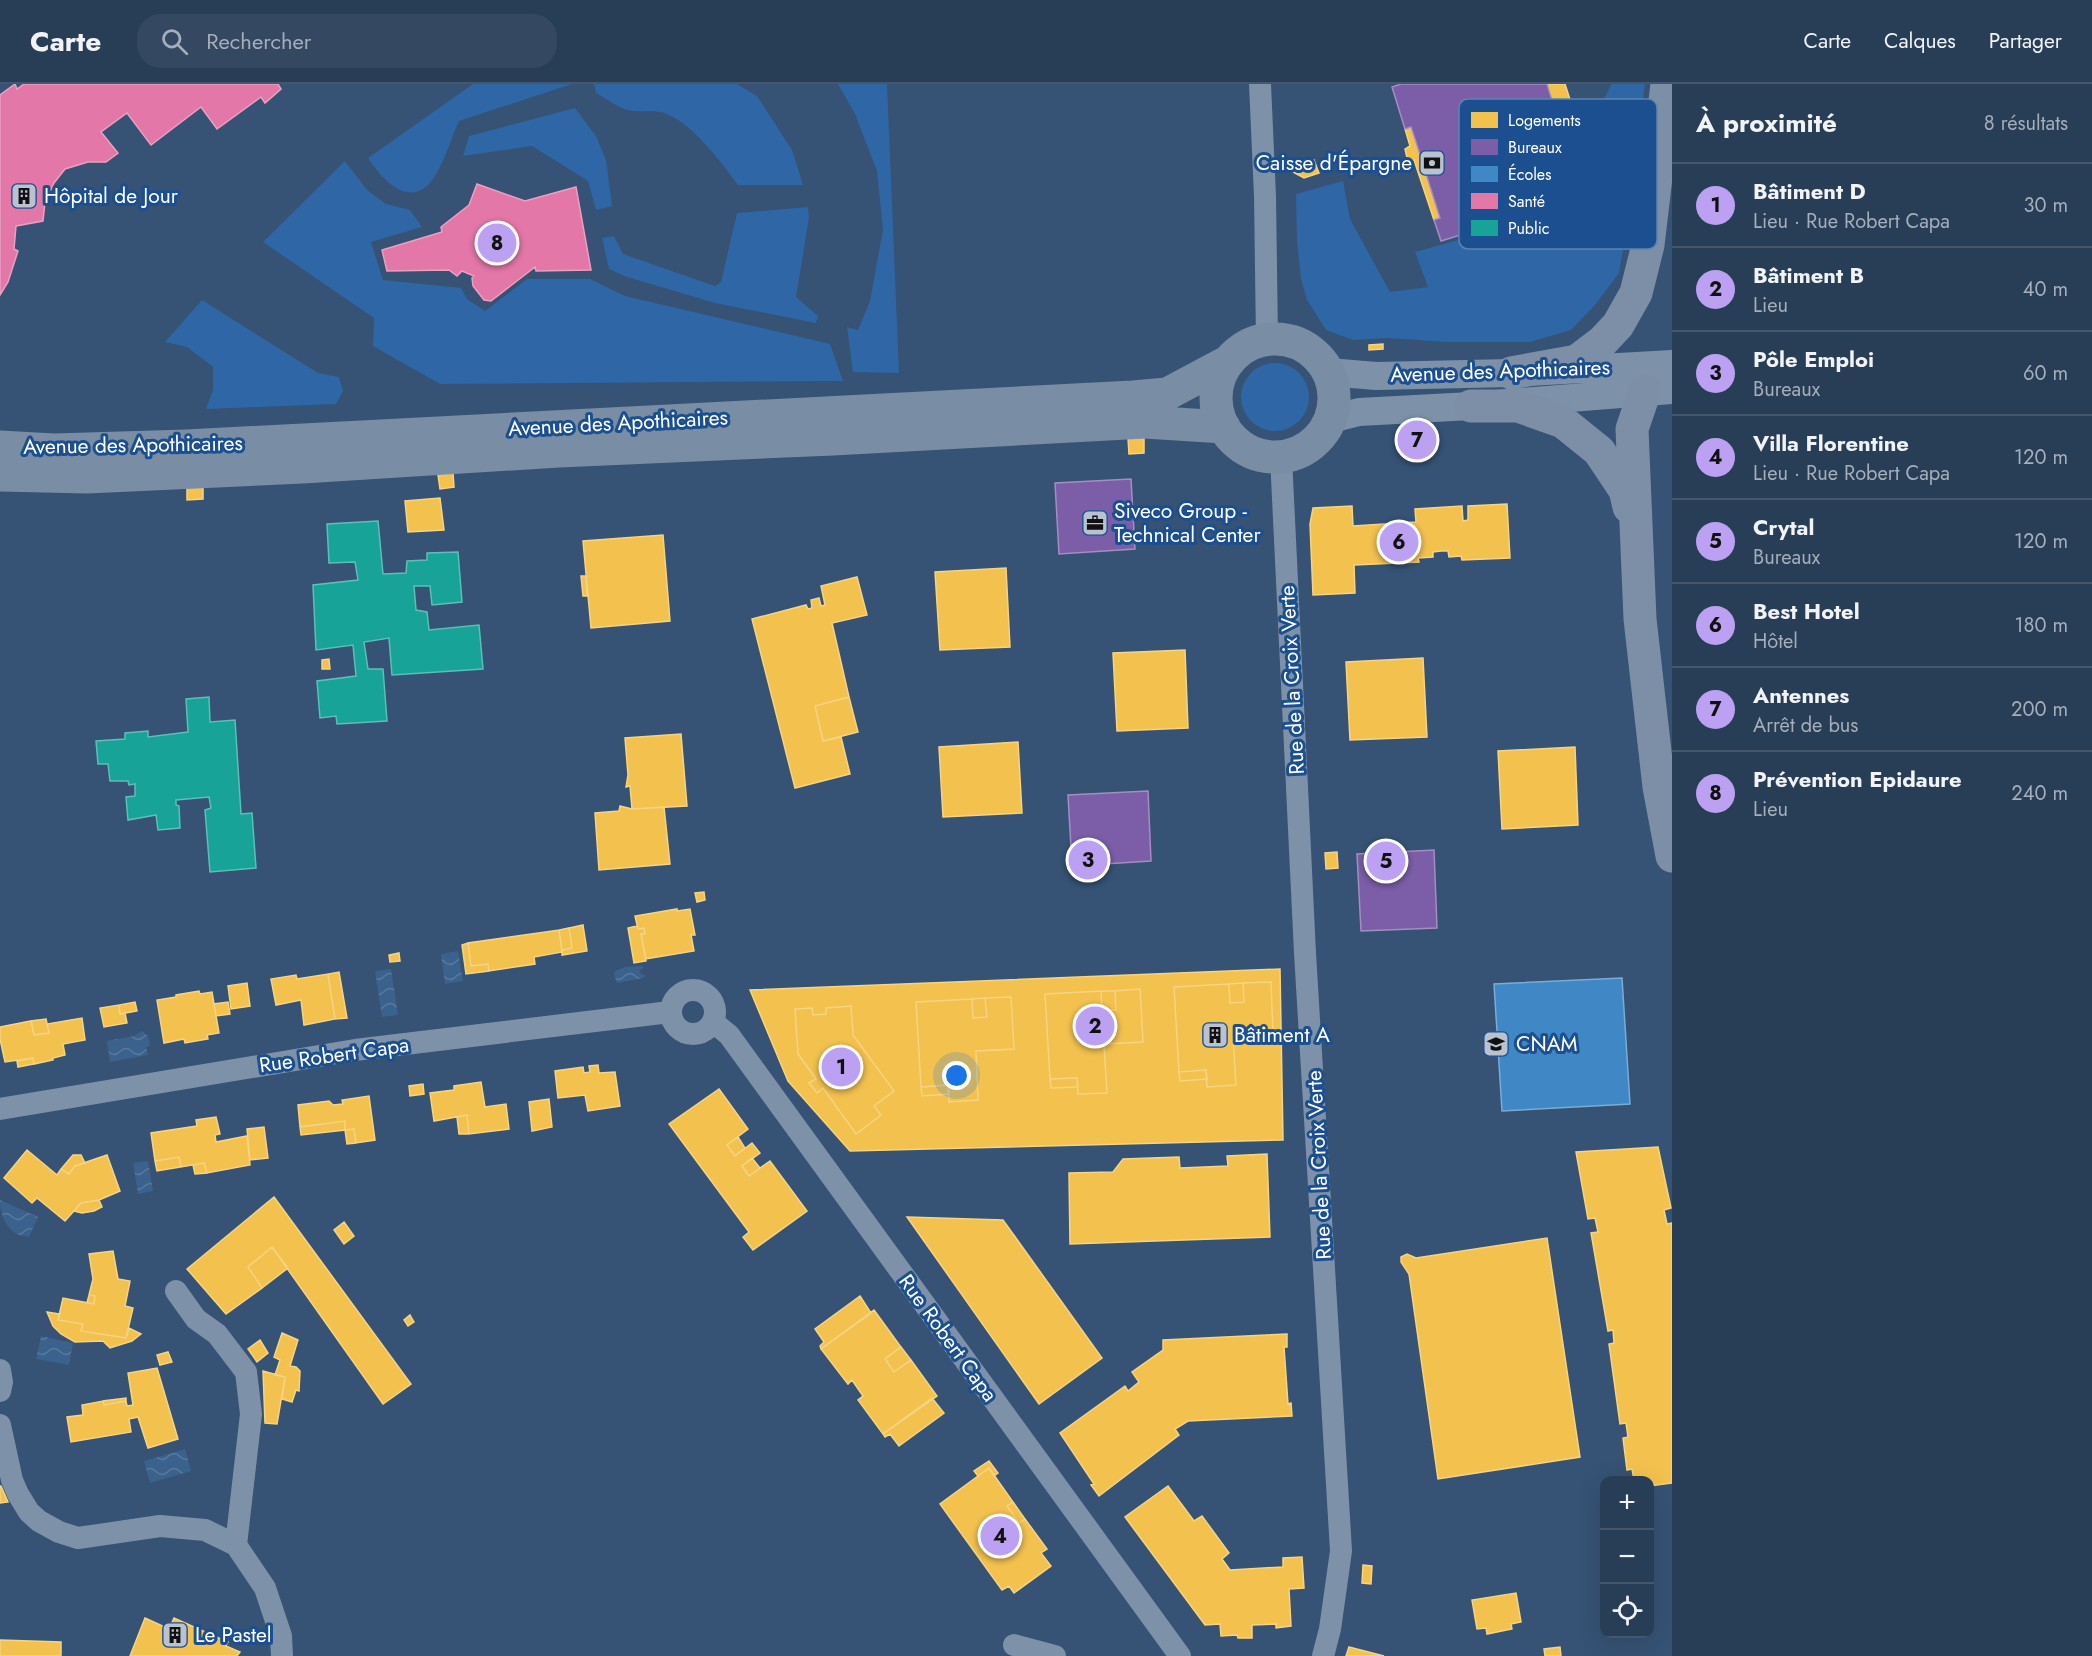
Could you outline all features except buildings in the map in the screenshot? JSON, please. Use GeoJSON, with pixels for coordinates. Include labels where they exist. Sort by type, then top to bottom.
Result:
{"type":"FeatureCollection","features":[{"type":"Feature","properties":{"kind":"main road"},"geometry":{"type":"LineString","coordinates":[[1657,169],[1667,84]]}},
{"type":"Feature","properties":{"kind":"main road"},"geometry":{"type":"LineString","coordinates":[[1511,373],[1576,361],[1602,342],[1618,325],[1636,293],[1647,249]]}},
{"type":"Feature","properties":{"kind":"main road","name":"Avenue des Apothicaires"},"geometry":{"type":"LineString","coordinates":[[0,475],[87,477],[1145,422],[1224,427],[1217,410],[1216,393],[1220,376],[1229,361],[1239,351],[1253,343],[1282,339],[1296,343],[1309,350],[1328,372]]}},
{"type":"Feature","properties":{"kind":"main road","name":"Avenue des Apothicaires"},"geometry":{"type":"LineString","coordinates":[[0,447],[54,450],[186,446],[1132,397],[1167,394],[1229,361]]}},
{"type":"Feature","properties":{"kind":"main road"},"geometry":{"type":"LineString","coordinates":[[1224,427],[1234,440],[1248,450],[1264,456],[1281,457],[1297,453],[1311,445],[1323,434],[1330,419],[1334,387],[1328,372]]}},
{"type":"Feature","properties":{"kind":"main road"},"geometry":{"type":"LineString","coordinates":[[1663,386],[1632,429],[1640,619],[1659,787],[1672,856]]}},
{"type":"Feature","properties":{"kind":"main road"},"geometry":{"type":"LineString","coordinates":[[1471,406],[1518,406],[1563,422],[1599,451],[1625,490],[1636,536]]}},
{"type":"Feature","properties":{"kind":"street"},"geometry":{"type":"LineString","coordinates":[[1260,84],[1268,340]]}},
{"type":"Feature","properties":{"kind":"street","name":"Avenue des Apothicaires"},"geometry":{"type":"LineString","coordinates":[[1328,372],[1376,376],[1511,373],[1672,364]]}},
{"type":"Feature","properties":{"kind":"street","name":"Avenue des Apothicaires"},"geometry":{"type":"LineString","coordinates":[[1330,419],[1359,412],[1471,406],[1663,386]]}},
{"type":"Feature","properties":{"kind":"street","name":"Rue de la Croix Verte"},"geometry":{"type":"LineString","coordinates":[[1281,457],[1305,953],[1341,1551],[1330,1629],[1323,1656]]}},
{"type":"Feature","properties":{"kind":"street"},"geometry":{"type":"LineString","coordinates":[[695,990],[708,996],[715,1008],[713,1022],[703,1033],[688,1034],[675,1026],[670,1012],[680,993],[695,990]]}},
{"type":"Feature","properties":{"kind":"street","name":"Rue Robert Capa"},"geometry":{"type":"LineString","coordinates":[[0,1108],[356,1050],[670,1012]]}},
{"type":"Feature","properties":{"kind":"street","name":"Rue Robert Capa"},"geometry":{"type":"LineString","coordinates":[[713,1022],[729,1035],[1180,1656]]}},
{"type":"Feature","properties":{"kind":"street"},"geometry":{"type":"LineString","coordinates":[[176,1291],[196,1319],[217,1334],[246,1372],[250,1414],[236,1545]]}},
{"type":"Feature","properties":{"kind":"street"},"geometry":{"type":"LineString","coordinates":[[0,1370],[2,1382],[0,1391]]}},
{"type":"Feature","properties":{"kind":"street"},"geometry":{"type":"LineString","coordinates":[[0,1425],[12,1479],[18,1494],[29,1512],[53,1530],[78,1538],[160,1526],[205,1530],[236,1545],[265,1588],[281,1636],[282,1656]]}},
{"type":"Feature","properties":{"kind":"street"},"geometry":{"type":"LineString","coordinates":[[1014,1645],[1055,1656]]}},
{"type":"Feature","properties":{"kind":"shaded area"},"geometry":{"type":"Polygon","coordinates":[[[473,84],[572,84],[459,121],[437,173],[428,185],[419,191],[411,193],[402,191],[386,180],[368,158],[473,84]]]}},
{"type":"Feature","properties":{"kind":"shaded area"},"geometry":{"type":"Polygon","coordinates":[[[594,84],[737,84],[757,96],[792,150],[803,185],[738,185],[704,143],[672,116],[661,112],[632,111],[620,107],[596,93],[594,84]]]}},
{"type":"Feature","properties":{"kind":"shaded area"},"geometry":{"type":"Polygon","coordinates":[[[838,84],[887,84],[899,373],[853,372],[847,327],[858,330],[870,301],[883,230],[877,171],[855,114],[838,84]]]}},
{"type":"Feature","properties":{"kind":"shaded area"},"geometry":{"type":"Polygon","coordinates":[[[1611,84],[1645,84],[1643,99],[1603,99],[1611,84]]]}},
{"type":"Feature","properties":{"kind":"shaded area"},"geometry":{"type":"Polygon","coordinates":[[[575,108],[596,136],[606,160],[612,206],[596,210],[588,181],[532,146],[463,156],[469,136],[575,108]]]}},
{"type":"Feature","properties":{"kind":"shaded area"},"geometry":{"type":"Polygon","coordinates":[[[345,161],[367,190],[386,204],[410,210],[422,227],[371,242],[383,280],[461,288],[467,299],[485,311],[527,279],[590,279],[625,296],[830,344],[843,381],[440,384],[373,346],[374,318],[263,242],[345,161]]]}},
{"type":"Feature","properties":{"kind":"shaded area"},"geometry":{"type":"Polygon","coordinates":[[[1343,181],[1350,219],[1390,292],[1428,287],[1415,252],[1459,240],[1459,249],[1623,249],[1619,273],[1595,305],[1571,330],[1530,342],[1446,342],[1388,338],[1353,340],[1326,330],[1307,300],[1301,279],[1297,242],[1296,194],[1343,181]]]}},
{"type":"Feature","properties":{"kind":"shaded area"},"geometry":{"type":"Polygon","coordinates":[[[808,207],[809,218],[796,297],[818,316],[816,323],[715,303],[627,277],[609,269],[602,238],[614,236],[623,254],[715,286],[721,282],[737,213],[808,207]]]}},
{"type":"Feature","properties":{"kind":"shaded area"},"geometry":{"type":"Polygon","coordinates":[[[202,300],[318,373],[339,377],[343,391],[336,404],[206,409],[213,390],[213,367],[187,347],[165,342],[202,300]]]}},
{"type":"Feature","properties":{"kind":"shaded area"},"geometry":{"type":"Polygon","coordinates":[[[1275,363],[1288,366],[1299,373],[1306,384],[1309,397],[1306,410],[1299,421],[1288,428],[1275,431],[1262,428],[1251,421],[1244,410],[1241,397],[1244,384],[1251,373],[1262,366],[1275,363]]]}},
{"type":"Feature","properties":{"kind":"water"},"geometry":{"type":"Polygon","coordinates":[[[458,951],[463,981],[445,984],[441,954],[458,951]]]}},
{"type":"Feature","properties":{"kind":"water"},"geometry":{"type":"Polygon","coordinates":[[[642,966],[644,968],[640,970],[641,974],[646,976],[617,983],[615,971],[625,967],[642,966]]]}},
{"type":"Feature","properties":{"kind":"water"},"geometry":{"type":"Polygon","coordinates":[[[391,969],[398,1015],[382,1017],[375,971],[391,969]]]}},
{"type":"Feature","properties":{"kind":"water"},"geometry":{"type":"Polygon","coordinates":[[[142,1031],[148,1036],[150,1046],[146,1047],[148,1055],[110,1062],[107,1041],[134,1036],[142,1031]]]}},
{"type":"Feature","properties":{"kind":"water"},"geometry":{"type":"Polygon","coordinates":[[[148,1161],[153,1191],[138,1194],[133,1163],[148,1161]]]}},
{"type":"Feature","properties":{"kind":"water"},"geometry":{"type":"Polygon","coordinates":[[[0,1200],[38,1217],[29,1237],[16,1233],[7,1225],[0,1200]]]}},
{"type":"Feature","properties":{"kind":"water"},"geometry":{"type":"Polygon","coordinates":[[[41,1336],[73,1343],[69,1365],[36,1359],[41,1336]]]}},
{"type":"Feature","properties":{"kind":"water"},"geometry":{"type":"Polygon","coordinates":[[[185,1449],[191,1471],[150,1483],[144,1461],[185,1449]]]}},
{"type":"Feature","properties":{"kind":"place","name":"Caisse d'Épargne"},"geometry":{"type":"Point","coordinates":[1432,163]}},
{"type":"Feature","properties":{"kind":"place","name":"Hôpital de Jour"},"geometry":{"type":"Point","coordinates":[24,196]}},
{"type":"Feature","properties":{"kind":"place","name":"Prévention Epidaure"},"geometry":{"type":"Point","coordinates":[497,243]}},
{"type":"Feature","properties":{"kind":"place","name":"Antennes"},"geometry":{"type":"Point","coordinates":[1417,440]}},
{"type":"Feature","properties":{"kind":"place","name":"Siveco Group - Technical Center"},"geometry":{"type":"Point","coordinates":[1095,523]}},
{"type":"Feature","properties":{"kind":"place","name":"Best Hotel"},"geometry":{"type":"Point","coordinates":[1399,542]}},
{"type":"Feature","properties":{"kind":"place","name":"Pôle Emploi"},"geometry":{"type":"Point","coordinates":[1088,860]}},
{"type":"Feature","properties":{"kind":"place","name":"Crytal"},"geometry":{"type":"Point","coordinates":[1386,861]}},
{"type":"Feature","properties":{"kind":"place","name":"Bâtiment B"},"geometry":{"type":"Point","coordinates":[1095,1026]}},
{"type":"Feature","properties":{"kind":"place","name":"Bâtiment A"},"geometry":{"type":"Point","coordinates":[1215,1035]}},
{"type":"Feature","properties":{"kind":"place","name":"CNAM"},"geometry":{"type":"Point","coordinates":[1496,1044]}},
{"type":"Feature","properties":{"kind":"place","name":"Bâtiment D"},"geometry":{"type":"Point","coordinates":[841,1067]}},
{"type":"Feature","properties":{"kind":"place","name":"Villa Florentine"},"geometry":{"type":"Point","coordinates":[1000,1536]}},
{"type":"Feature","properties":{"kind":"place","name":"Le Pastel"},"geometry":{"type":"Point","coordinates":[175,1635]}}]}
